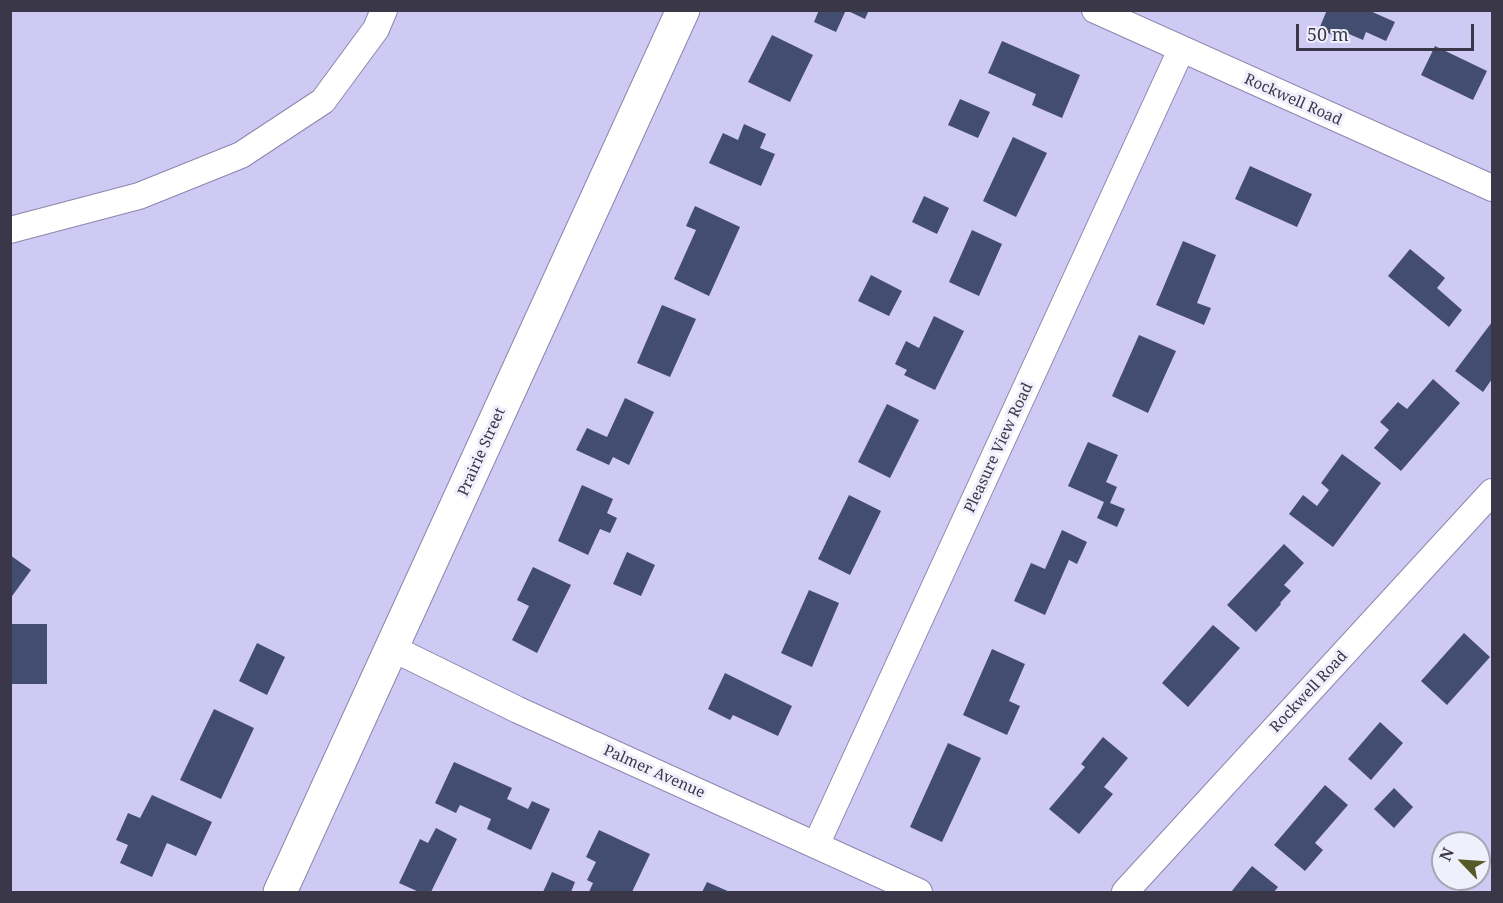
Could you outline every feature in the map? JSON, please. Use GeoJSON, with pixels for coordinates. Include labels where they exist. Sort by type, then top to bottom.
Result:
{"type":"FeatureCollection","features":[{"type":"Feature","properties":{"kind":"street"},"geometry":{"type":"LineString","coordinates":[[10,230],[139,196],[241,155],[323,101],[376,29],[384,10]]}},
{"type":"Feature","properties":{"kind":"street","name":"Prairie Street"},"geometry":{"type":"LineString","coordinates":[[280,892],[683,10]]}},
{"type":"Feature","properties":{"kind":"street","name":"Rockwell Road"},"geometry":{"type":"LineString","coordinates":[[1095,10],[1492,188]]}},
{"type":"Feature","properties":{"kind":"street","name":"Pleasure View Road"},"geometry":{"type":"LineString","coordinates":[[816,845],[1181,50]]}},
{"type":"Feature","properties":{"kind":"street","name":"Rockwell Road"},"geometry":{"type":"LineString","coordinates":[[1125,892],[1492,492]]}},
{"type":"Feature","properties":{"kind":"street","name":"Palmer Avenue"},"geometry":{"type":"LineString","coordinates":[[392,648],[518,710],[919,892]]}},
{"type":"Feature","properties":{"kind":"building"},"geometry":{"type":"Polygon","coordinates":[[[819,10],[846,10],[836,32],[814,22],[819,10]]]}},
{"type":"Feature","properties":{"kind":"building"},"geometry":{"type":"Polygon","coordinates":[[[846,10],[869,10],[865,19],[846,10]]]}},
{"type":"Feature","properties":{"kind":"building"},"geometry":{"type":"Polygon","coordinates":[[[1327,10],[1368,10],[1395,22],[1386,41],[1366,32],[1363,40],[1342,31],[1339,38],[1319,29],[1327,10]]]}},
{"type":"Feature","properties":{"kind":"building"},"geometry":{"type":"Polygon","coordinates":[[[772,35],[813,55],[790,102],[748,82],[772,35]]]}},
{"type":"Feature","properties":{"kind":"building"},"geometry":{"type":"Polygon","coordinates":[[[1002,41],[1080,75],[1062,118],[1032,105],[1036,94],[988,73],[1002,41]]]}},
{"type":"Feature","properties":{"kind":"building"},"geometry":{"type":"Polygon","coordinates":[[[1435,46],[1487,71],[1473,100],[1421,75],[1435,46]]]}},
{"type":"Feature","properties":{"kind":"building"},"geometry":{"type":"Polygon","coordinates":[[[960,99],[990,112],[978,138],[948,125],[960,99]]]}},
{"type":"Feature","properties":{"kind":"building"},"geometry":{"type":"Polygon","coordinates":[[[744,124],[766,134],[760,148],[775,154],[761,186],[709,163],[723,133],[738,140],[744,124]]]}},
{"type":"Feature","properties":{"kind":"building"},"geometry":{"type":"Polygon","coordinates":[[[1013,137],[1047,153],[1016,217],[983,201],[1013,137]]]}},
{"type":"Feature","properties":{"kind":"building"},"geometry":{"type":"Polygon","coordinates":[[[1250,166],[1312,194],[1297,227],[1235,199],[1250,166]]]}},
{"type":"Feature","properties":{"kind":"building"},"geometry":{"type":"Polygon","coordinates":[[[924,196],[949,208],[937,234],[912,222],[924,196]]]}},
{"type":"Feature","properties":{"kind":"building"},"geometry":{"type":"Polygon","coordinates":[[[695,206],[740,227],[709,296],[674,279],[696,230],[686,226],[695,206]]]}},
{"type":"Feature","properties":{"kind":"building"},"geometry":{"type":"Polygon","coordinates":[[[972,230],[1002,244],[979,296],[949,282],[972,230]]]}},
{"type":"Feature","properties":{"kind":"building"},"geometry":{"type":"Polygon","coordinates":[[[1183,241],[1216,255],[1197,303],[1211,308],[1204,325],[1156,305],[1183,241]]]}},
{"type":"Feature","properties":{"kind":"building"},"geometry":{"type":"Polygon","coordinates":[[[1410,249],[1445,278],[1437,288],[1462,310],[1449,327],[1388,276],[1410,249]]]}},
{"type":"Feature","properties":{"kind":"building"},"geometry":{"type":"Polygon","coordinates":[[[871,275],[902,291],[889,316],[858,301],[871,275]]]}},
{"type":"Feature","properties":{"kind":"building"},"geometry":{"type":"Polygon","coordinates":[[[662,305],[696,319],[670,377],[637,363],[662,305]]]}},
{"type":"Feature","properties":{"kind":"building"},"geometry":{"type":"Polygon","coordinates":[[[934,316],[964,331],[935,390],[904,375],[907,370],[895,364],[906,341],[919,348],[934,316]]]}},
{"type":"Feature","properties":{"kind":"building"},"geometry":{"type":"Polygon","coordinates":[[[1492,322],[1492,379],[1483,392],[1455,371],[1492,322]]]}},
{"type":"Feature","properties":{"kind":"building"},"geometry":{"type":"Polygon","coordinates":[[[1139,335],[1176,351],[1148,413],[1112,396],[1139,335]]]}},
{"type":"Feature","properties":{"kind":"building"},"geometry":{"type":"Polygon","coordinates":[[[1433,379],[1460,403],[1401,471],[1374,448],[1389,430],[1380,422],[1398,402],[1407,409],[1433,379]]]}},
{"type":"Feature","properties":{"kind":"building"},"geometry":{"type":"Polygon","coordinates":[[[625,398],[654,412],[629,465],[613,457],[609,465],[576,450],[587,428],[607,437],[625,398]]]}},
{"type":"Feature","properties":{"kind":"building"},"geometry":{"type":"Polygon","coordinates":[[[887,404],[919,420],[890,478],[858,462],[887,404]]]}},
{"type":"Feature","properties":{"kind":"building"},"geometry":{"type":"Polygon","coordinates":[[[1088,442],[1118,455],[1106,482],[1117,487],[1110,503],[1125,509],[1117,527],[1097,518],[1104,502],[1068,486],[1088,442]]]}},
{"type":"Feature","properties":{"kind":"building"},"geometry":{"type":"Polygon","coordinates":[[[1342,454],[1381,483],[1333,547],[1289,514],[1303,495],[1317,506],[1329,490],[1321,483],[1342,454]]]}},
{"type":"Feature","properties":{"kind":"building"},"geometry":{"type":"Polygon","coordinates":[[[582,485],[613,499],[607,513],[617,518],[610,533],[600,529],[588,555],[558,541],[582,485]]]}},
{"type":"Feature","properties":{"kind":"building"},"geometry":{"type":"Polygon","coordinates":[[[849,495],[881,511],[850,575],[818,559],[849,495]]]}},
{"type":"Feature","properties":{"kind":"building"},"geometry":{"type":"Polygon","coordinates":[[[1062,530],[1087,542],[1077,564],[1069,560],[1045,615],[1014,601],[1031,563],[1045,569],[1062,530]]]}},
{"type":"Feature","properties":{"kind":"building"},"geometry":{"type":"Polygon","coordinates":[[[1284,544],[1304,563],[1284,585],[1291,591],[1256,632],[1227,605],[1284,544]]]}},
{"type":"Feature","properties":{"kind":"building"},"geometry":{"type":"Polygon","coordinates":[[[627,552],[655,565],[641,596],[613,584],[627,552]]]}},
{"type":"Feature","properties":{"kind":"building"},"geometry":{"type":"Polygon","coordinates":[[[10,555],[31,570],[10,599],[10,555]]]}},
{"type":"Feature","properties":{"kind":"building"},"geometry":{"type":"Polygon","coordinates":[[[533,567],[571,585],[537,653],[512,640],[529,606],[517,600],[533,567]]]}},
{"type":"Feature","properties":{"kind":"building"},"geometry":{"type":"Polygon","coordinates":[[[809,590],[839,603],[812,667],[781,653],[809,590]]]}},
{"type":"Feature","properties":{"kind":"building"},"geometry":{"type":"Polygon","coordinates":[[[10,624],[47,624],[47,684],[10,684],[10,624]]]}},
{"type":"Feature","properties":{"kind":"building"},"geometry":{"type":"Polygon","coordinates":[[[1213,625],[1240,648],[1188,707],[1162,683],[1213,625]]]}},
{"type":"Feature","properties":{"kind":"building"},"geometry":{"type":"Polygon","coordinates":[[[1464,633],[1490,657],[1447,705],[1421,681],[1464,633]]]}},
{"type":"Feature","properties":{"kind":"building"},"geometry":{"type":"Polygon","coordinates":[[[257,643],[285,657],[267,695],[239,681],[257,643]]]}},
{"type":"Feature","properties":{"kind":"building"},"geometry":{"type":"Polygon","coordinates":[[[992,649],[1025,664],[1009,701],[1020,706],[1007,735],[963,715],[992,649]]]}},
{"type":"Feature","properties":{"kind":"building"},"geometry":{"type":"Polygon","coordinates":[[[725,673],[792,706],[778,736],[733,715],[730,720],[708,709],[725,673]]]}},
{"type":"Feature","properties":{"kind":"building"},"geometry":{"type":"Polygon","coordinates":[[[214,709],[254,728],[221,799],[180,780],[214,709]]]}},
{"type":"Feature","properties":{"kind":"building"},"geometry":{"type":"Polygon","coordinates":[[[1380,722],[1403,743],[1371,780],[1348,759],[1380,722]]]}},
{"type":"Feature","properties":{"kind":"building"},"geometry":{"type":"Polygon","coordinates":[[[1103,737],[1128,758],[1104,787],[1113,794],[1079,834],[1049,809],[1085,767],[1081,764],[1103,737]]]}},
{"type":"Feature","properties":{"kind":"building"},"geometry":{"type":"Polygon","coordinates":[[[948,743],[981,758],[942,842],[910,827],[948,743]]]}},
{"type":"Feature","properties":{"kind":"building"},"geometry":{"type":"Polygon","coordinates":[[[454,762],[512,788],[507,799],[528,809],[532,801],[550,809],[531,850],[487,829],[491,819],[460,805],[456,813],[435,803],[454,762]]]}},
{"type":"Feature","properties":{"kind":"building"},"geometry":{"type":"Polygon","coordinates":[[[1325,785],[1348,805],[1315,843],[1323,850],[1305,871],[1274,845],[1325,785]]]}},
{"type":"Feature","properties":{"kind":"building"},"geometry":{"type":"Polygon","coordinates":[[[1394,788],[1413,807],[1394,828],[1374,809],[1394,788]]]}},
{"type":"Feature","properties":{"kind":"building"},"geometry":{"type":"Polygon","coordinates":[[[152,795],[212,822],[196,856],[167,843],[152,877],[120,863],[128,845],[116,840],[128,813],[140,818],[152,795]]]}},
{"type":"Feature","properties":{"kind":"building"},"geometry":{"type":"Polygon","coordinates":[[[436,828],[457,839],[431,892],[419,892],[399,883],[420,839],[428,843],[436,828]]]}},
{"type":"Feature","properties":{"kind":"building"},"geometry":{"type":"Polygon","coordinates":[[[599,830],[650,854],[632,892],[589,892],[593,883],[587,880],[596,862],[586,857],[599,830]]]}},
{"type":"Feature","properties":{"kind":"building"},"geometry":{"type":"Polygon","coordinates":[[[1252,866],[1278,887],[1274,892],[1231,892],[1252,866]]]}},
{"type":"Feature","properties":{"kind":"building"},"geometry":{"type":"Polygon","coordinates":[[[552,872],[575,882],[571,892],[543,892],[552,872]]]}},
{"type":"Feature","properties":{"kind":"building"},"geometry":{"type":"Polygon","coordinates":[[[707,882],[730,892],[702,892],[707,882]]]}}]}
